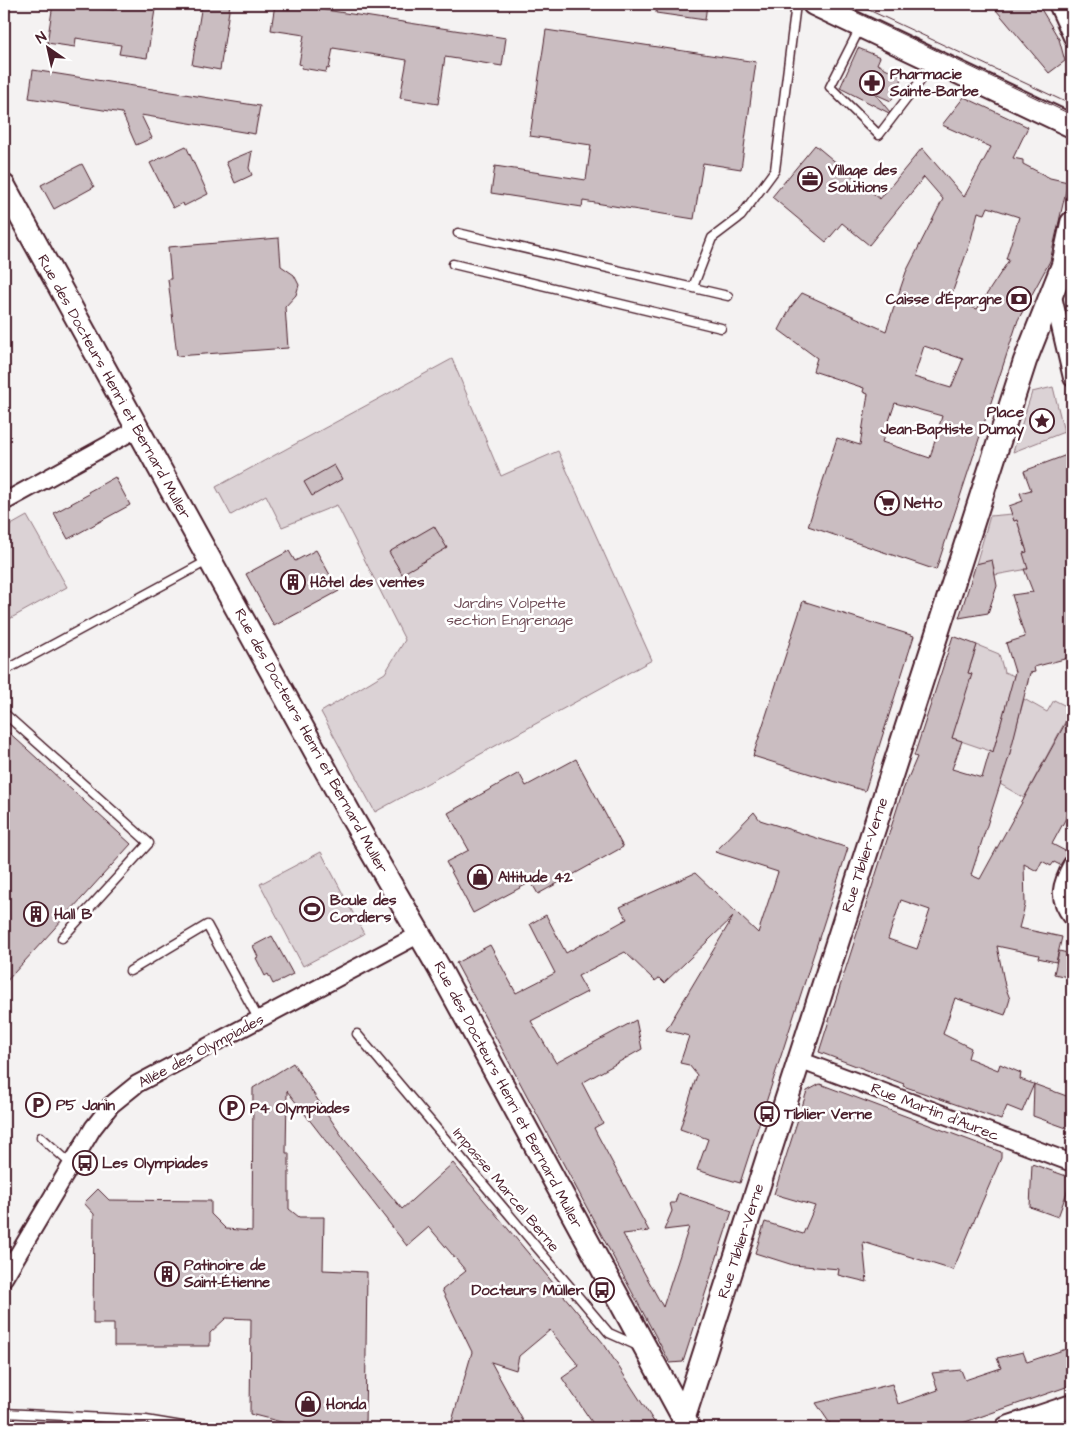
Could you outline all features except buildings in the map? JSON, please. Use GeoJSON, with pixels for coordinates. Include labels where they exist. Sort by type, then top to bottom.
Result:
{"type":"FeatureCollection","features":[{"type":"Feature","properties":{"kind":"main road"},"geometry":{"type":"LineString","coordinates":[[814,4],[1072,126]]}},
{"type":"Feature","properties":{"kind":"main road","name":"Rue des Docteurs Henri et Bernard Muller"},"geometry":{"type":"LineString","coordinates":[[4,186],[211,559],[346,808],[420,934],[686,1424]]}},
{"type":"Feature","properties":{"kind":"main road","name":"Rue Tiblier-Verne"},"geometry":{"type":"LineString","coordinates":[[686,1424],[799,1060],[1025,361],[1063,265],[1072,223]]}},
{"type":"Feature","properties":{"kind":"main road"},"geometry":{"type":"LineString","coordinates":[[1007,1428],[1072,1406]]}},
{"type":"Feature","properties":{"kind":"street"},"geometry":{"type":"LineString","coordinates":[[1057,4],[1072,37]]}},
{"type":"Feature","properties":{"kind":"street"},"geometry":{"type":"LineString","coordinates":[[1052,292],[1072,378]]}},
{"type":"Feature","properties":{"kind":"street"},"geometry":{"type":"LineString","coordinates":[[4,502],[138,429]]}},
{"type":"Feature","properties":{"kind":"street"},"geometry":{"type":"LineString","coordinates":[[1072,864],[1063,881],[1062,904],[1072,917]]}},
{"type":"Feature","properties":{"kind":"street","name":"Allée des Olympiades"},"geometry":{"type":"LineString","coordinates":[[4,1278],[93,1128],[111,1105],[137,1084],[420,934]]}},
{"type":"Feature","properties":{"kind":"street","name":"Rue Martin d'Aurec"},"geometry":{"type":"LineString","coordinates":[[799,1060],[1072,1163]]}},
{"type":"Feature","properties":{"kind":"lane"},"geometry":{"type":"LineString","coordinates":[[693,288],[712,238],[741,216],[775,170],[796,4]]}},
{"type":"Feature","properties":{"kind":"lane"},"geometry":{"type":"LineString","coordinates":[[861,26],[830,88],[879,135],[936,62]]}},
{"type":"Feature","properties":{"kind":"lane"},"geometry":{"type":"LineString","coordinates":[[458,233],[728,296]]}},
{"type":"Feature","properties":{"kind":"lane"},"geometry":{"type":"LineString","coordinates":[[453,264],[721,328]]}},
{"type":"Feature","properties":{"kind":"lane"},"geometry":{"type":"LineString","coordinates":[[4,671],[211,559]]}},
{"type":"Feature","properties":{"kind":"lane"},"geometry":{"type":"LineString","coordinates":[[4,712],[149,843],[62,938]]}},
{"type":"Feature","properties":{"kind":"lane"},"geometry":{"type":"LineString","coordinates":[[130,971],[208,925],[259,1020]]}},
{"type":"Feature","properties":{"kind":"lane","name":"Impasse Marcel Berne"},"geometry":{"type":"LineString","coordinates":[[357,1034],[609,1332],[645,1349]]}},
{"type":"Feature","properties":{"kind":"lane"},"geometry":{"type":"LineString","coordinates":[[41,1137],[71,1164]]}},
{"type":"Feature","properties":{"kind":"lane"},"geometry":{"type":"LineString","coordinates":[[4,1413],[146,1420],[194,1428]]}},
{"type":"Feature","properties":{"kind":"green space","name":"Jardins Volpette section Engrenage"},"geometry":{"type":"Polygon","coordinates":[[[452,359],[501,476],[558,451],[652,660],[375,812],[321,712],[385,673],[405,640],[337,505],[282,527],[266,495],[231,515],[216,487],[452,359]]]}},
{"type":"Feature","properties":{"kind":"green space"},"geometry":{"type":"Polygon","coordinates":[[[1053,387],[1064,432],[1013,452],[1032,392],[1053,387]]]}},
{"type":"Feature","properties":{"kind":"green space"},"geometry":{"type":"Polygon","coordinates":[[[1012,514],[1014,521],[1017,520],[1027,552],[1028,569],[995,575],[992,561],[976,564],[990,516],[1012,514]]]}},
{"type":"Feature","properties":{"kind":"green space"},"geometry":{"type":"Polygon","coordinates":[[[27,516],[67,587],[4,622],[4,529],[27,516]]]}},
{"type":"Feature","properties":{"kind":"green space"},"geometry":{"type":"Polygon","coordinates":[[[977,645],[999,654],[1004,672],[1017,677],[1027,674],[1028,682],[1025,693],[1011,688],[993,752],[952,738],[977,645]]]}},
{"type":"Feature","properties":{"kind":"green space"},"geometry":{"type":"Polygon","coordinates":[[[1024,699],[1047,712],[1054,700],[1072,709],[1024,798],[1000,784],[1024,699]]]}},
{"type":"Feature","properties":{"kind":"green space","name":"Boule des Cordiers"},"geometry":{"type":"Polygon","coordinates":[[[321,852],[364,934],[303,966],[260,884],[321,852]]]}},
{"type":"Feature","properties":{"kind":"tram line"},"geometry":{"type":"LineString","coordinates":[[839,4],[1072,115]]}},
{"type":"Feature","properties":{"kind":"tram line"},"geometry":{"type":"LineString","coordinates":[[856,4],[1072,105]]}},
{"type":"Feature","properties":{"kind":"place","name":"Pharmacie Sainte-Barbe"},"geometry":{"type":"Point","coordinates":[872,83]}},
{"type":"Feature","properties":{"kind":"place","name":"Village des Solutions"},"geometry":{"type":"Point","coordinates":[810,179]}},
{"type":"Feature","properties":{"kind":"place","name":"Caisse d'Épargne"},"geometry":{"type":"Point","coordinates":[1019,299]}},
{"type":"Feature","properties":{"kind":"place","name":"Place Jean-Baptiste Dumay"},"geometry":{"type":"Point","coordinates":[1042,421]}},
{"type":"Feature","properties":{"kind":"place","name":"Netto"},"geometry":{"type":"Point","coordinates":[887,503]}},
{"type":"Feature","properties":{"kind":"place","name":"Hôtel des ventes"},"geometry":{"type":"Point","coordinates":[293,582]}},
{"type":"Feature","properties":{"kind":"place","name":"Altitude 42"},"geometry":{"type":"Point","coordinates":[480,877]}},
{"type":"Feature","properties":{"kind":"place","name":"Boule des Cordiers"},"geometry":{"type":"Point","coordinates":[312,909]}},
{"type":"Feature","properties":{"kind":"place","name":"Hall B"},"geometry":{"type":"Point","coordinates":[36,914]}},
{"type":"Feature","properties":{"kind":"place","name":"P5 Janin"},"geometry":{"type":"Point","coordinates":[38,1105]}},
{"type":"Feature","properties":{"kind":"place","name":"P4 Olympiades"},"geometry":{"type":"Point","coordinates":[232,1108]}},
{"type":"Feature","properties":{"kind":"place","name":"Tiblier Verne"},"geometry":{"type":"Point","coordinates":[767,1114]}},
{"type":"Feature","properties":{"kind":"place","name":"Les Olympiades"},"geometry":{"type":"Point","coordinates":[85,1163]}},
{"type":"Feature","properties":{"kind":"place","name":"Patinoire de Saint-Étienne"},"geometry":{"type":"Point","coordinates":[167,1274]}},
{"type":"Feature","properties":{"kind":"place","name":"Docteurs Müller"},"geometry":{"type":"Point","coordinates":[602,1290]}},
{"type":"Feature","properties":{"kind":"place","name":"Honda"},"geometry":{"type":"Point","coordinates":[308,1404]}}]}
